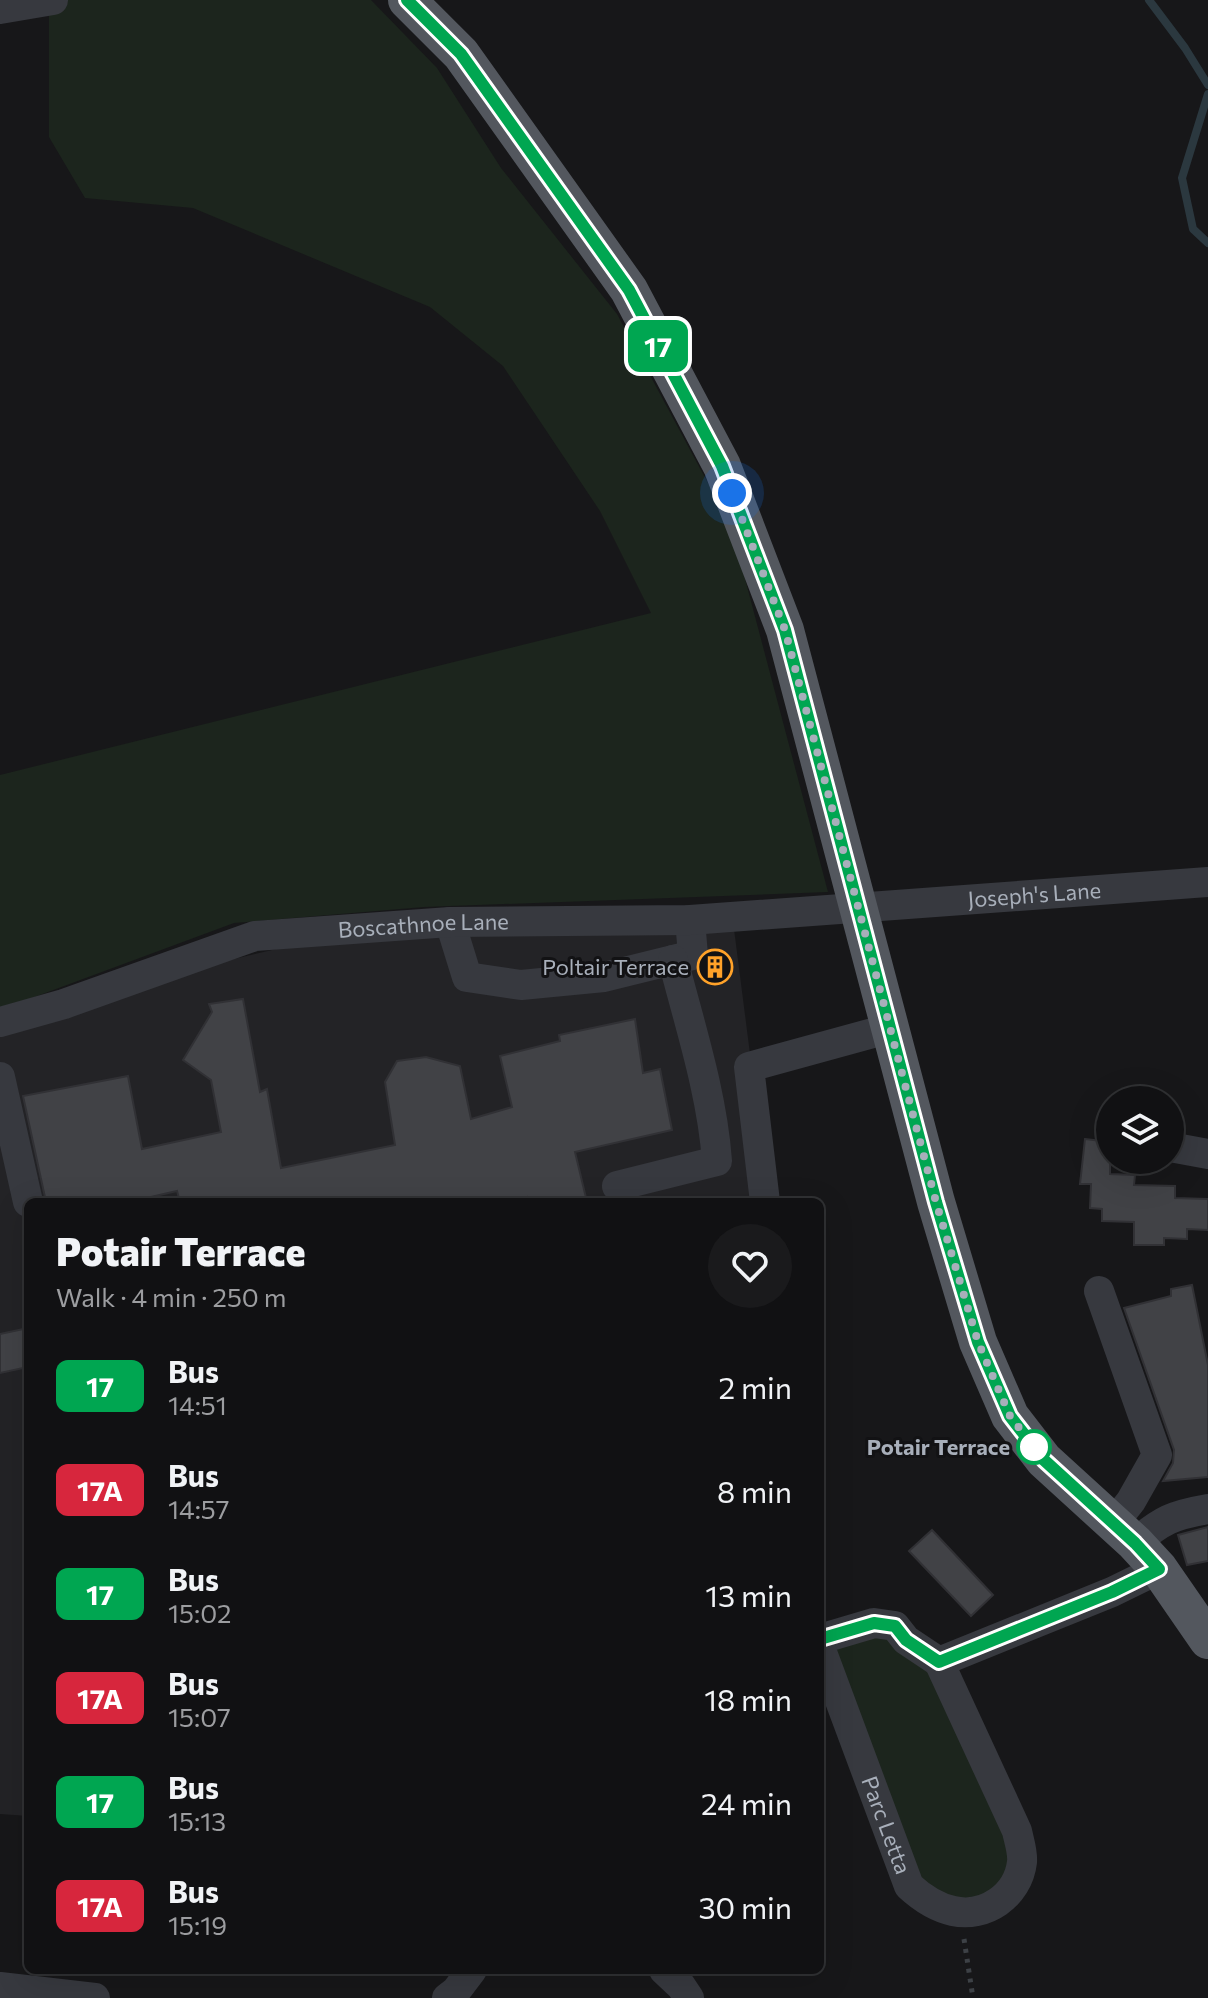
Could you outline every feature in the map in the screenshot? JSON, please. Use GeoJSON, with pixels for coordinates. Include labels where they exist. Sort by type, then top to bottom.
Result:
{"type":"FeatureCollection","features":[{"type":"Feature","properties":{"kind":"main road"},"geometry":{"type":"LineString","coordinates":[[407,0],[461,54],[629,290],[722,466],[785,630],[936,1202],[974,1328],[1010,1416],[1044,1460],[1136,1545],[1208,1640]]}},
{"type":"Feature","properties":{"kind":"street"},"geometry":{"type":"LineString","coordinates":[[0,9],[53,0]]}},
{"type":"Feature","properties":{"kind":"street","name":"Joseph's Lane"},"geometry":{"type":"LineString","coordinates":[[859,907],[1208,882]]}},
{"type":"Feature","properties":{"kind":"street","name":"Boscathnoe Lane"},"geometry":{"type":"LineString","coordinates":[[0,1022],[64,1004],[255,936],[450,922],[690,920],[859,907]]}},
{"type":"Feature","properties":{"kind":"street"},"geometry":{"type":"LineString","coordinates":[[450,922],[467,977],[521,985],[604,977],[693,955],[690,920]]}},
{"type":"Feature","properties":{"kind":"street"},"geometry":{"type":"LineString","coordinates":[[617,1186],[717,1161],[705,1084],[673,960]]}},
{"type":"Feature","properties":{"kind":"street"},"geometry":{"type":"LineString","coordinates":[[765,1198],[749,1067],[891,1028]]}},
{"type":"Feature","properties":{"kind":"street"},"geometry":{"type":"LineString","coordinates":[[0,1077],[27,1198]]}},
{"type":"Feature","properties":{"kind":"street"},"geometry":{"type":"LineString","coordinates":[[1184,1150],[1208,1154]]}},
{"type":"Feature","properties":{"kind":"street"},"geometry":{"type":"LineString","coordinates":[[1099,1291],[1157,1455],[1131,1501],[1136,1545]]}},
{"type":"Feature","properties":{"kind":"street"},"geometry":{"type":"LineString","coordinates":[[939,1662],[1112,1592],[1136,1545],[1158,1523],[1184,1513],[1208,1509]]}},
{"type":"Feature","properties":{"kind":"street"},"geometry":{"type":"LineString","coordinates":[[824,1638],[874,1623],[895,1626],[906,1640],[939,1662],[1017,1831],[1022,1862],[1011,1891],[999,1902],[984,1910],[954,1912]]}},
{"type":"Feature","properties":{"kind":"street","name":"Parc Letta"},"geometry":{"type":"LineString","coordinates":[[824,1658],[909,1886],[922,1898],[954,1912]]}},
{"type":"Feature","properties":{"kind":"street"},"geometry":{"type":"LineString","coordinates":[[447,1998],[469,1974]]}},
{"type":"Feature","properties":{"kind":"street"},"geometry":{"type":"LineString","coordinates":[[668,1974],[689,1998]]}},
{"type":"Feature","properties":{"kind":"street"},"geometry":{"type":"LineString","coordinates":[[0,1987],[47,1981],[95,1998]]}},
{"type":"Feature","properties":{"kind":"path"},"geometry":{"type":"LineString","coordinates":[[954,1912],[962,1928],[973,1998]]}},
{"type":"Feature","properties":{"kind":"shaded area"},"geometry":{"type":"Polygon","coordinates":[[[49,0],[371,0],[437,68],[501,168],[617,314],[731,526],[828,892],[424,907],[234,923],[0,1007],[0,775],[651,613],[600,511],[503,366],[430,307],[193,208],[85,198],[49,137],[49,0]]]}},
{"type":"Feature","properties":{"kind":"shaded area"},"geometry":{"type":"Polygon","coordinates":[[[734,929],[768,1198],[24,1198],[24,1816],[0,1814],[0,1024],[158,977],[348,932],[734,929]]]}},
{"type":"Feature","properties":{"kind":"shaded area"},"geometry":{"type":"Polygon","coordinates":[[[874,1623],[919,1650],[1017,1831],[999,1902],[922,1898],[824,1649],[824,1638],[874,1623]]]}},
{"type":"Feature","properties":{"kind":"building"},"geometry":{"type":"Polygon","coordinates":[[[243,999],[260,1092],[267,1089],[281,1168],[395,1145],[385,1082],[397,1061],[426,1057],[460,1066],[471,1119],[512,1107],[500,1056],[560,1041],[559,1035],[635,1019],[643,1073],[660,1069],[672,1130],[575,1152],[586,1198],[179,1198],[177,1191],[146,1198],[45,1198],[23,1096],[128,1076],[142,1149],[221,1132],[211,1080],[183,1060],[212,1012],[209,1004],[243,999]]]}},
{"type":"Feature","properties":{"kind":"building"},"geometry":{"type":"Polygon","coordinates":[[[1085,1139],[1096,1140],[1096,1174],[1135,1175],[1134,1185],[1175,1186],[1175,1198],[1208,1199],[1208,1230],[1187,1229],[1187,1239],[1164,1238],[1164,1245],[1134,1245],[1134,1222],[1102,1221],[1102,1209],[1090,1208],[1091,1184],[1080,1184],[1085,1139]]]}},
{"type":"Feature","properties":{"kind":"building"},"geometry":{"type":"Polygon","coordinates":[[[1192,1285],[1208,1365],[1208,1477],[1163,1481],[1173,1463],[1174,1450],[1124,1308],[1171,1296],[1171,1289],[1192,1285]]]}},
{"type":"Feature","properties":{"kind":"building"},"geometry":{"type":"Polygon","coordinates":[[[24,1329],[24,1368],[0,1373],[0,1334],[24,1329]]]}},
{"type":"Feature","properties":{"kind":"building"},"geometry":{"type":"Polygon","coordinates":[[[1208,1527],[1208,1561],[1187,1565],[1178,1535],[1208,1527]]]}},
{"type":"Feature","properties":{"kind":"building"},"geometry":{"type":"Polygon","coordinates":[[[932,1530],[993,1595],[971,1616],[909,1551],[932,1530]]]}},
{"type":"Feature","properties":{"kind":"waterway"},"geometry":{"type":"LineString","coordinates":[[1149,0],[1208,85]]}},
{"type":"Feature","properties":{"kind":"waterway"},"geometry":{"type":"LineString","coordinates":[[1208,94],[1182,178],[1193,229],[1208,243]]}},
{"type":"Feature","properties":{"kind":"bus line","name":"17"},"geometry":{"type":"LineString","coordinates":[[407,0],[461,54],[629,290],[722,466],[785,630],[936,1202],[978,1342],[1010,1416],[1044,1460],[1159,1569],[1112,1592],[939,1662],[906,1640],[895,1626],[874,1623],[824,1638]]}},
{"type":"Feature","properties":{"kind":"place","name":"Poltair Terrace"},"geometry":{"type":"Point","coordinates":[715,967]}},
{"type":"Feature","properties":{"kind":"place","name":"Potair Terrace"},"geometry":{"type":"Point","coordinates":[1034,1447]}},
{"type":"Feature","properties":{"kind":"route"},"geometry":{"type":"LineString","coordinates":[[732,493],[785,630],[936,1202],[978,1342],[1010,1416],[1034,1447]]}}]}
